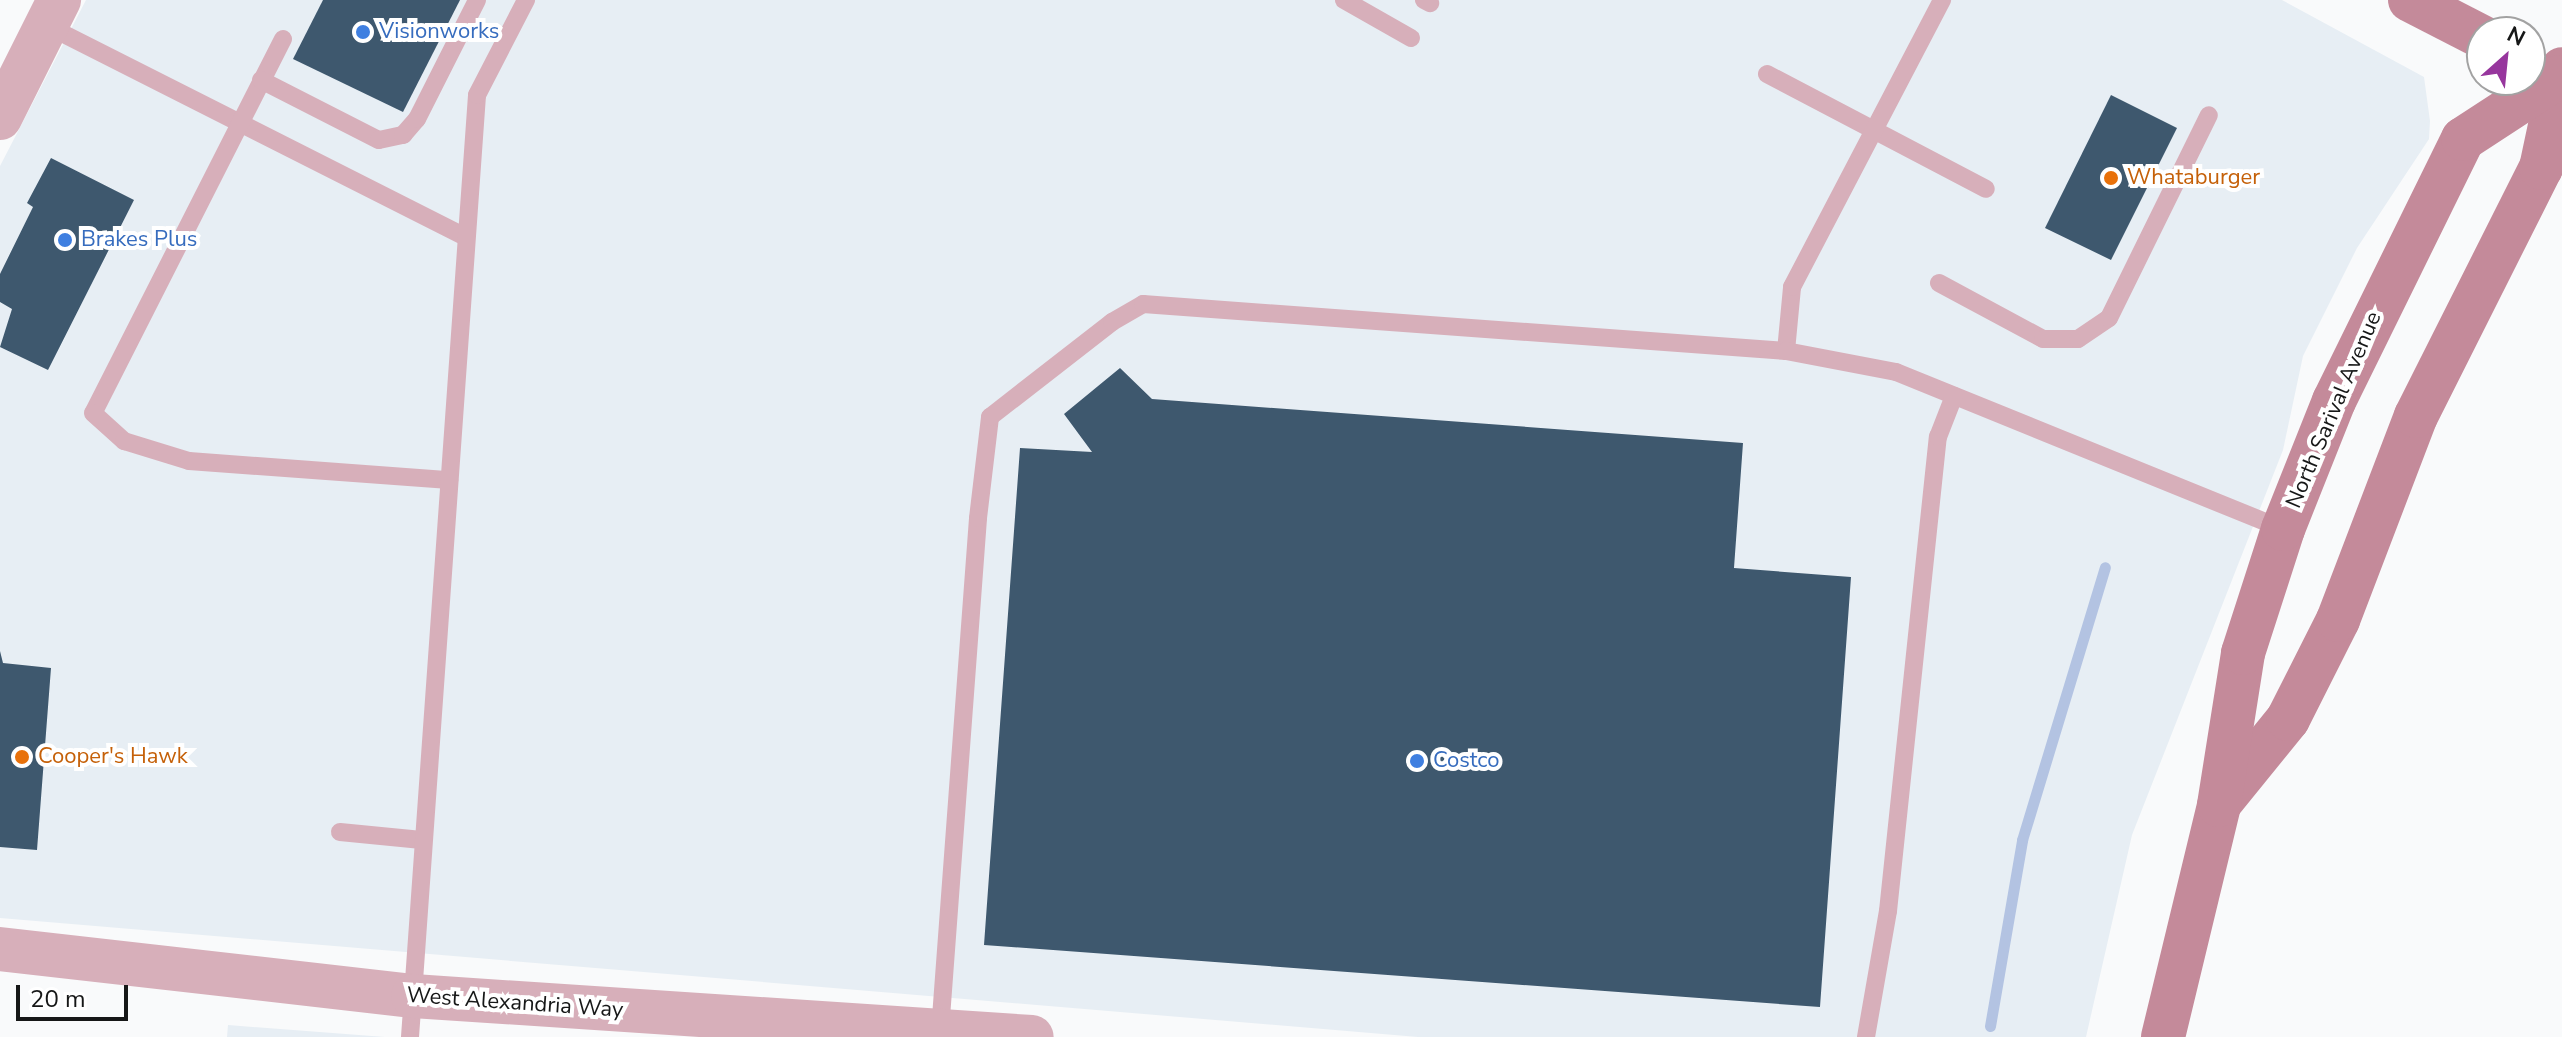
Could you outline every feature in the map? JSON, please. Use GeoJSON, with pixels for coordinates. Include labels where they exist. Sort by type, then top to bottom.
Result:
{"type":"FeatureCollection","features":[{"type":"Feature","properties":{"kind":"main road"},"geometry":{"type":"LineString","coordinates":[[2410,0],[2466,29]]}},
{"type":"Feature","properties":{"kind":"main road","name":"North Sarival Avenue"},"geometry":{"type":"LineString","coordinates":[[2163,1037],[2219,805],[2243,653],[2283,529],[2334,401],[2463,139],[2553,72]]}},
{"type":"Feature","properties":{"kind":"main road","name":"North Sarival Avenue"},"geometry":{"type":"LineString","coordinates":[[2219,805],[2288,719],[2338,620],[2416,416],[2541,168],[2553,72]]}},
{"type":"Feature","properties":{"kind":"street"},"geometry":{"type":"LineString","coordinates":[[0,118],[48,8]]}},
{"type":"Feature","properties":{"kind":"street","name":"West Alexandria Way"},"geometry":{"type":"LineString","coordinates":[[0,949],[411,1017],[940,1031],[1032,1037]]}},
{"type":"Feature","properties":{"kind":"lane"},"geometry":{"type":"LineString","coordinates":[[261,80],[379,140],[403,135],[417,119],[477,0]]}},
{"type":"Feature","properties":{"kind":"lane"},"geometry":{"type":"LineString","coordinates":[[411,1017],[477,95],[526,0]]}},
{"type":"Feature","properties":{"kind":"lane"},"geometry":{"type":"LineString","coordinates":[[1344,0],[1411,38]]}},
{"type":"Feature","properties":{"kind":"lane"},"geometry":{"type":"LineString","coordinates":[[1786,351],[1792,287],[1942,0]]}},
{"type":"Feature","properties":{"kind":"lane"},"geometry":{"type":"LineString","coordinates":[[48,8],[237,125],[466,237]]}},
{"type":"Feature","properties":{"kind":"lane"},"geometry":{"type":"LineString","coordinates":[[283,39],[93,413],[124,441],[189,461],[449,480]]}},
{"type":"Feature","properties":{"kind":"lane"},"geometry":{"type":"LineString","coordinates":[[1767,74],[1870,133],[1986,189]]}},
{"type":"Feature","properties":{"kind":"lane"},"geometry":{"type":"LineString","coordinates":[[1939,283],[2043,339],[2078,339],[2109,318],[2209,115]]}},
{"type":"Feature","properties":{"kind":"lane"},"geometry":{"type":"LineString","coordinates":[[940,1031],[990,417],[1023,389],[1143,304],[1786,351],[1896,372],[2283,529]]}},
{"type":"Feature","properties":{"kind":"lane"},"geometry":{"type":"LineString","coordinates":[[1866,1037],[1888,911],[1938,437],[1954,396]]}},
{"type":"Feature","properties":{"kind":"lane"},"geometry":{"type":"LineString","coordinates":[[340,832],[422,840]]}},
{"type":"Feature","properties":{"kind":"shaded area"},"geometry":{"type":"Polygon","coordinates":[[[86,0],[2282,0],[2424,77],[2430,121],[2429,139],[2357,248],[2303,356],[2283,450],[2132,835],[2086,1037],[1418,1037],[0,918],[0,166],[86,0]]]}},
{"type":"Feature","properties":{"kind":"shaded area"},"geometry":{"type":"Polygon","coordinates":[[[228,1025],[385,1037],[227,1037],[228,1025]]]}},
{"type":"Feature","properties":{"kind":"building"},"geometry":{"type":"Polygon","coordinates":[[[323,0],[460,0],[403,112],[293,59],[323,0]]]}},
{"type":"Feature","properties":{"kind":"building","name":"Whataburger"},"geometry":{"type":"Polygon","coordinates":[[[2111,95],[2177,128],[2111,260],[2045,228],[2111,95]]]}},
{"type":"Feature","properties":{"kind":"building","name":"Brakes Plus"},"geometry":{"type":"Polygon","coordinates":[[[51,158],[134,200],[48,370],[0,347],[12,309],[0,302],[0,274],[33,207],[27,203],[51,158]]]}},
{"type":"Feature","properties":{"kind":"building","name":"Costco"},"geometry":{"type":"Polygon","coordinates":[[[1120,368],[1152,399],[1743,443],[1734,568],[1851,577],[1820,1007],[984,945],[1020,448],[1092,452],[1064,414],[1120,368]]]}},
{"type":"Feature","properties":{"kind":"building","name":"Cooper's Hawk"},"geometry":{"type":"Polygon","coordinates":[[[0,651],[3,663],[51,668],[37,850],[0,847],[0,651]]]}},
{"type":"Feature","properties":{"kind":"waterway"},"geometry":{"type":"LineString","coordinates":[[1990,1026],[2022,840],[2105,567]]}},
{"type":"Feature","properties":{"kind":"place","name":"Visionworks"},"geometry":{"type":"Point","coordinates":[363,32]}},
{"type":"Feature","properties":{"kind":"place","name":"Whataburger"},"geometry":{"type":"Point","coordinates":[2111,178]}},
{"type":"Feature","properties":{"kind":"place","name":"Brakes Plus"},"geometry":{"type":"Point","coordinates":[65,240]}},
{"type":"Feature","properties":{"kind":"place","name":"Cooper's Hawk"},"geometry":{"type":"Point","coordinates":[22,757]}},
{"type":"Feature","properties":{"kind":"place","name":"Costco"},"geometry":{"type":"Point","coordinates":[1417,761]}}]}
